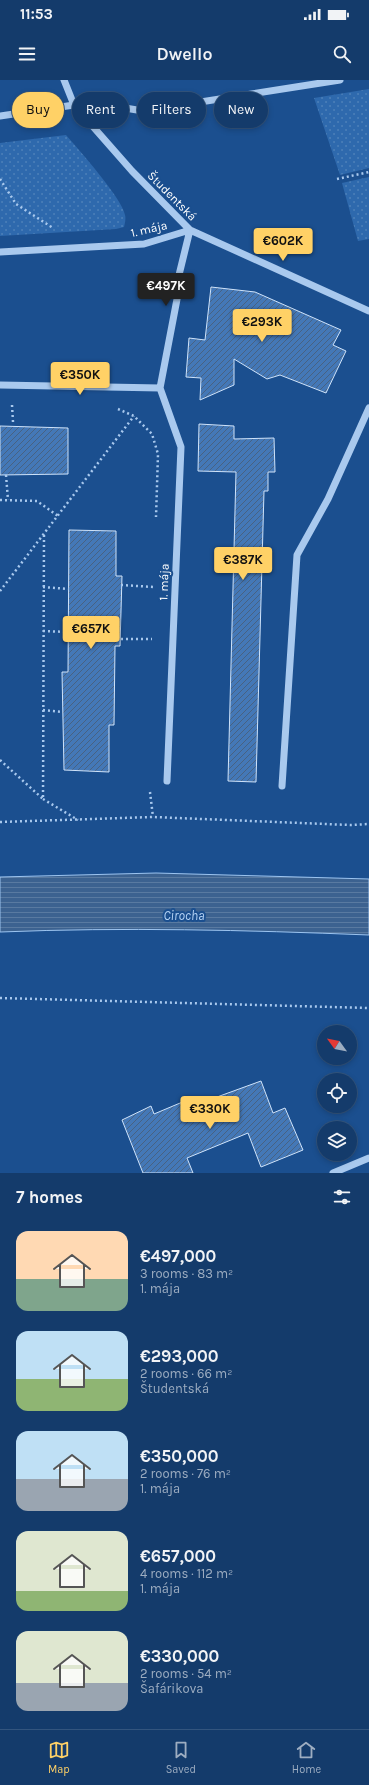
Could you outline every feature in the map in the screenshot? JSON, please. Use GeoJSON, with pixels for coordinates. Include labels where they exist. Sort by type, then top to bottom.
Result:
{"type":"FeatureCollection","features":[{"type":"Feature","properties":{"kind":"street","name":"Študentská"},"geometry":{"type":"LineString","coordinates":[[64,80],[72,100]]}},
{"type":"Feature","properties":{"kind":"street"},"geometry":{"type":"LineString","coordinates":[[129,109],[143,111],[340,80]]}},
{"type":"Feature","properties":{"kind":"street"},"geometry":{"type":"LineString","coordinates":[[0,116],[72,105]]}},
{"type":"Feature","properties":{"kind":"street","name":"Študentská"},"geometry":{"type":"LineString","coordinates":[[94,128],[132,171],[190,230],[369,310]]}},
{"type":"Feature","properties":{"kind":"street"},"geometry":{"type":"LineString","coordinates":[[0,384],[160,388],[178,294],[178,279],[190,230]]}},
{"type":"Feature","properties":{"kind":"street","name":"1. mája"},"geometry":{"type":"LineString","coordinates":[[0,252],[144,244],[190,230]]}},
{"type":"Feature","properties":{"kind":"street","name":"1. mája"},"geometry":{"type":"LineString","coordinates":[[160,388],[181,446],[167,781]]}},
{"type":"Feature","properties":{"kind":"street"},"geometry":{"type":"LineString","coordinates":[[282,786],[297,555],[328,499],[369,408]]}},
{"type":"Feature","properties":{"kind":"street"},"geometry":{"type":"LineString","coordinates":[[333,1173],[369,1158]]}},
{"type":"Feature","properties":{"kind":"path"},"geometry":{"type":"LineString","coordinates":[[337,179],[369,172]]}},
{"type":"Feature","properties":{"kind":"path"},"geometry":{"type":"LineString","coordinates":[[0,179],[16,204],[54,228],[54,234]]}},
{"type":"Feature","properties":{"kind":"path"},"geometry":{"type":"LineString","coordinates":[[6,404],[20,405]]}},
{"type":"Feature","properties":{"kind":"path"},"geometry":{"type":"LineString","coordinates":[[12,405],[13,422]]}},
{"type":"Feature","properties":{"kind":"path"},"geometry":{"type":"LineString","coordinates":[[114,408],[121,409],[134,416],[152,434],[158,454],[156,525]]}},
{"type":"Feature","properties":{"kind":"path"},"geometry":{"type":"LineString","coordinates":[[0,591],[134,416]]}},
{"type":"Feature","properties":{"kind":"path"},"geometry":{"type":"LineString","coordinates":[[6,474],[8,500]]}},
{"type":"Feature","properties":{"kind":"path"},"geometry":{"type":"LineString","coordinates":[[0,500],[37,501],[58,516]]}},
{"type":"Feature","properties":{"kind":"path"},"geometry":{"type":"LineString","coordinates":[[42,799],[44,534]]}},
{"type":"Feature","properties":{"kind":"path"},"geometry":{"type":"LineString","coordinates":[[154,580],[154,595]]}},
{"type":"Feature","properties":{"kind":"path"},"geometry":{"type":"LineString","coordinates":[[121,585],[154,587]]}},
{"type":"Feature","properties":{"kind":"path"},"geometry":{"type":"LineString","coordinates":[[43,587],[69,588]]}},
{"type":"Feature","properties":{"kind":"path"},"geometry":{"type":"LineString","coordinates":[[43,631],[68,632]]}},
{"type":"Feature","properties":{"kind":"path"},"geometry":{"type":"LineString","coordinates":[[152,646],[153,632]]}},
{"type":"Feature","properties":{"kind":"path"},"geometry":{"type":"LineString","coordinates":[[121,639],[152,639]]}},
{"type":"Feature","properties":{"kind":"path"},"geometry":{"type":"LineString","coordinates":[[43,710],[63,712]]}},
{"type":"Feature","properties":{"kind":"path"},"geometry":{"type":"LineString","coordinates":[[0,760],[42,799],[78,820]]}},
{"type":"Feature","properties":{"kind":"path"},"geometry":{"type":"LineString","coordinates":[[153,817],[148,782],[167,781]]}},
{"type":"Feature","properties":{"kind":"path"},"geometry":{"type":"LineString","coordinates":[[0,822],[153,817],[350,825],[369,824]]}},
{"type":"Feature","properties":{"kind":"path"},"geometry":{"type":"LineString","coordinates":[[0,998],[369,1008]]}},
{"type":"Feature","properties":{"kind":"shaded area"},"geometry":{"type":"Polygon","coordinates":[[[369,89],[369,168],[340,175],[314,98],[369,89]]]}},
{"type":"Feature","properties":{"kind":"shaded area"},"geometry":{"type":"Polygon","coordinates":[[[66,135],[99,174],[116,197],[125,215],[124,227],[116,229],[0,236],[0,143],[66,135]]]}},
{"type":"Feature","properties":{"kind":"shaded area"},"geometry":{"type":"Polygon","coordinates":[[[369,177],[369,239],[358,241],[342,183],[369,177]]]}},
{"type":"Feature","properties":{"kind":"water","name":"Cirocha"},"geometry":{"type":"Polygon","coordinates":[[[156,873],[369,879],[369,935],[184,930],[46,930],[0,932],[0,877],[156,873]]]}},
{"type":"Feature","properties":{"kind":"building"},"geometry":{"type":"Polygon","coordinates":[[[211,287],[255,292],[341,330],[333,345],[346,351],[326,393],[280,375],[267,379],[234,359],[234,385],[200,400],[201,378],[186,377],[189,338],[205,340],[211,287]]]}},
{"type":"Feature","properties":{"kind":"building"},"geometry":{"type":"Polygon","coordinates":[[[199,424],[234,426],[234,439],[274,438],[275,472],[268,472],[268,491],[264,491],[256,782],[228,781],[236,472],[198,471],[199,424]]]}},
{"type":"Feature","properties":{"kind":"building"},"geometry":{"type":"Polygon","coordinates":[[[0,426],[68,428],[68,474],[0,475],[0,426]]]}},
{"type":"Feature","properties":{"kind":"building"},"geometry":{"type":"Polygon","coordinates":[[[69,530],[116,531],[116,576],[122,576],[120,646],[115,646],[114,725],[109,725],[109,772],[64,770],[62,672],[68,672],[69,530]]]}},
{"type":"Feature","properties":{"kind":"building"},"geometry":{"type":"Polygon","coordinates":[[[261,1081],[273,1113],[285,1108],[303,1150],[261,1167],[248,1133],[187,1158],[193,1173],[143,1173],[122,1120],[151,1106],[154,1114],[192,1098],[195,1105],[261,1081]]]}}]}
